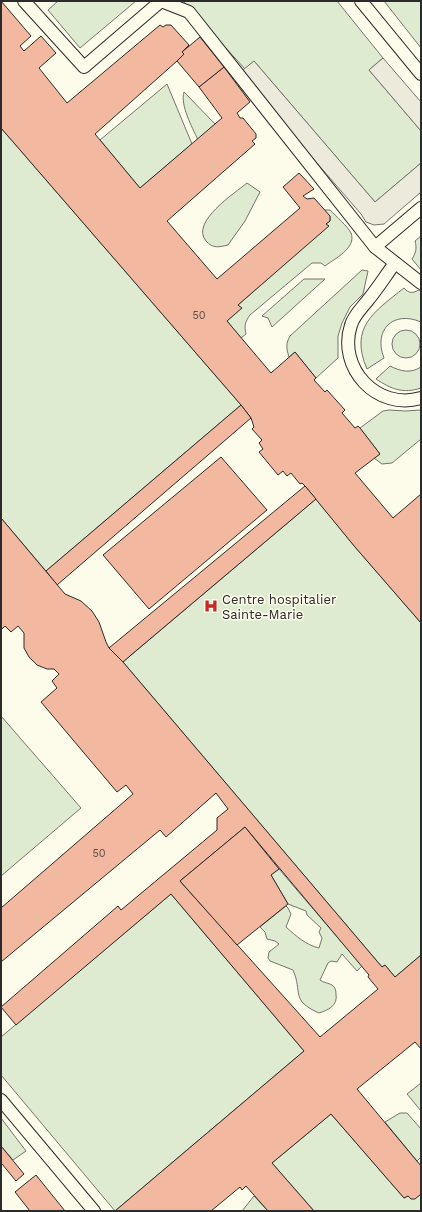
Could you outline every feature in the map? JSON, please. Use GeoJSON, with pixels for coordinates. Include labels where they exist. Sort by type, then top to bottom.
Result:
{"type":"FeatureCollection","features":[{"type":"Feature","properties":{"kind":"lane"},"geometry":{"type":"LineString","coordinates":[[24,1],[84,67],[161,1],[189,12],[375,247],[421,283]]}},
{"type":"Feature","properties":{"kind":"lane"},"geometry":{"type":"LineString","coordinates":[[361,1],[421,74]]}},
{"type":"Feature","properties":{"kind":"lane"},"geometry":{"type":"LineString","coordinates":[[375,247],[421,208]]}},
{"type":"Feature","properties":{"kind":"lane"},"geometry":{"type":"LineString","coordinates":[[395,263],[368,300],[358,311],[351,324],[348,338],[348,354],[353,368],[361,380],[372,391],[385,398],[399,401],[421,398]]}},
{"type":"Feature","properties":{"kind":"lane"},"geometry":{"type":"LineString","coordinates":[[1,1100],[94,1211]]}},
{"type":"Feature","properties":{"kind":"green space"},"geometry":{"type":"Polygon","coordinates":[[[58,1],[136,1],[80,48],[48,10],[58,1]]]}},
{"type":"Feature","properties":{"kind":"green space"},"geometry":{"type":"Polygon","coordinates":[[[183,1],[337,1],[383,58],[369,70],[421,131],[421,163],[375,202],[254,61],[245,69],[183,1]]]}},
{"type":"Feature","properties":{"kind":"green space"},"geometry":{"type":"Polygon","coordinates":[[[384,1],[421,1],[421,48],[384,1]]]}},
{"type":"Feature","properties":{"kind":"green space"},"geometry":{"type":"Polygon","coordinates":[[[167,84],[192,144],[140,188],[100,140],[167,84]]]}},
{"type":"Feature","properties":{"kind":"green space"},"geometry":{"type":"Polygon","coordinates":[[[184,92],[215,124],[198,140],[185,109],[183,97],[184,92]]]}},
{"type":"Feature","properties":{"kind":"green space"},"geometry":{"type":"Polygon","coordinates":[[[1,128],[241,405],[46,571],[1,518],[1,128]]]}},
{"type":"Feature","properties":{"kind":"green space"},"geometry":{"type":"Polygon","coordinates":[[[247,183],[260,192],[245,221],[228,245],[219,247],[211,245],[206,241],[203,233],[204,225],[216,209],[247,183]]]}},
{"type":"Feature","properties":{"kind":"green space"},"geometry":{"type":"Polygon","coordinates":[[[324,210],[330,210],[350,231],[352,238],[351,244],[344,252],[325,266],[321,263],[312,263],[250,315],[245,324],[246,334],[241,338],[227,321],[241,308],[238,305],[328,226],[326,224],[330,221],[330,216],[324,210]]]}},
{"type":"Feature","properties":{"kind":"green space"},"geometry":{"type":"Polygon","coordinates":[[[421,236],[421,270],[412,259],[416,250],[415,241],[421,236]]]}},
{"type":"Feature","properties":{"kind":"green space"},"geometry":{"type":"Polygon","coordinates":[[[362,270],[368,271],[363,294],[350,307],[342,323],[338,336],[338,358],[316,378],[295,352],[289,357],[287,343],[290,336],[362,270]]]}},
{"type":"Feature","properties":{"kind":"green space"},"geometry":{"type":"Polygon","coordinates":[[[304,279],[325,279],[272,327],[268,318],[262,316],[304,279]]]}},
{"type":"Feature","properties":{"kind":"green space"},"geometry":{"type":"Polygon","coordinates":[[[404,288],[409,292],[419,290],[421,292],[421,322],[411,319],[402,319],[394,321],[388,325],[383,331],[381,339],[381,348],[384,358],[367,369],[362,354],[361,342],[363,331],[374,313],[404,288]]]}},
{"type":"Feature","properties":{"kind":"green space"},"geometry":{"type":"Polygon","coordinates":[[[406,330],[416,334],[420,344],[416,354],[406,358],[396,354],[392,344],[396,334],[406,330]]]}},
{"type":"Feature","properties":{"kind":"green space"},"geometry":{"type":"Polygon","coordinates":[[[390,366],[405,371],[421,367],[421,388],[408,391],[397,390],[376,379],[390,366]]]}},
{"type":"Feature","properties":{"kind":"green space"},"geometry":{"type":"Polygon","coordinates":[[[421,410],[421,439],[392,463],[382,464],[374,458],[380,454],[360,428],[383,411],[421,410]]]}},
{"type":"Feature","properties":{"kind":"green space"},"geometry":{"type":"Polygon","coordinates":[[[316,499],[355,547],[421,623],[421,955],[395,977],[385,965],[382,967],[123,662],[316,499]]]}},
{"type":"Feature","properties":{"kind":"green space"},"geometry":{"type":"Polygon","coordinates":[[[1,716],[81,808],[1,876],[1,716]]]}},
{"type":"Feature","properties":{"kind":"green space"},"geometry":{"type":"Polygon","coordinates":[[[279,869],[362,966],[357,971],[342,954],[337,962],[331,961],[328,963],[320,980],[331,984],[334,987],[336,991],[336,998],[332,1007],[319,1013],[304,1004],[301,1000],[293,970],[270,961],[268,958],[269,952],[279,944],[275,941],[267,939],[265,932],[260,927],[286,906],[291,914],[286,927],[297,937],[314,947],[319,948],[322,938],[319,932],[321,928],[307,915],[306,911],[288,904],[271,875],[279,869]]]}},
{"type":"Feature","properties":{"kind":"green space"},"geometry":{"type":"Polygon","coordinates":[[[171,894],[304,1051],[115,1211],[1,1075],[1,1037],[171,894]]]}},
{"type":"Feature","properties":{"kind":"green space"},"geometry":{"type":"Polygon","coordinates":[[[421,1083],[421,1111],[407,1094],[421,1083]]]}},
{"type":"Feature","properties":{"kind":"green space"},"geometry":{"type":"Polygon","coordinates":[[[400,1113],[407,1113],[421,1129],[421,1157],[417,1161],[385,1122],[400,1113]]]}},
{"type":"Feature","properties":{"kind":"green space"},"geometry":{"type":"Polygon","coordinates":[[[331,1114],[404,1198],[408,1196],[411,1199],[421,1194],[421,1211],[314,1211],[272,1163],[331,1114]]]}},
{"type":"Feature","properties":{"kind":"green space"},"geometry":{"type":"Polygon","coordinates":[[[1,1118],[26,1151],[13,1160],[1,1146],[1,1118]]]}},
{"type":"Feature","properties":{"kind":"green space"},"geometry":{"type":"Polygon","coordinates":[[[254,1196],[268,1211],[242,1211],[254,1196]]]}},
{"type":"Feature","properties":{"kind":"shaded area"},"geometry":{"type":"Polygon","coordinates":[[[383,58],[421,102],[421,131],[369,70],[383,58]]]}},
{"type":"Feature","properties":{"kind":"shaded area"},"geometry":{"type":"Polygon","coordinates":[[[254,61],[375,202],[421,163],[421,192],[384,224],[374,225],[366,222],[361,214],[239,73],[254,61]]]}},
{"type":"Feature","properties":{"kind":"building"},"geometry":{"type":"Polygon","coordinates":[[[1,1],[31,36],[20,46],[24,51],[41,36],[56,53],[39,68],[67,103],[160,25],[163,27],[166,25],[171,25],[189,45],[182,52],[184,54],[177,61],[95,134],[140,188],[222,118],[199,87],[224,67],[250,102],[237,113],[256,134],[256,138],[252,141],[255,144],[167,221],[217,279],[300,208],[283,187],[299,173],[314,189],[303,196],[307,199],[314,198],[330,216],[330,221],[326,224],[329,226],[238,305],[242,308],[227,321],[271,373],[295,352],[316,378],[314,380],[325,392],[327,390],[345,410],[342,413],[355,428],[358,426],[360,428],[380,454],[355,473],[393,518],[421,494],[421,623],[355,547],[305,486],[302,483],[300,484],[291,473],[287,476],[283,471],[278,475],[259,452],[263,449],[259,443],[262,440],[252,429],[254,427],[251,418],[241,405],[1,128],[1,1]]]}},
{"type":"Feature","properties":{"kind":"building"},"geometry":{"type":"Polygon","coordinates":[[[200,37],[224,67],[199,87],[177,61],[184,54],[182,52],[200,37]]]}},
{"type":"Feature","properties":{"kind":"building"},"geometry":{"type":"Polygon","coordinates":[[[241,405],[251,418],[57,585],[46,571],[241,405]]]}},
{"type":"Feature","properties":{"kind":"building"},"geometry":{"type":"Polygon","coordinates":[[[221,457],[267,510],[149,609],[103,555],[221,457]]]}},
{"type":"Feature","properties":{"kind":"building"},"geometry":{"type":"Polygon","coordinates":[[[305,486],[316,499],[123,662],[109,648],[305,486]]]}},
{"type":"Feature","properties":{"kind":"building"},"geometry":{"type":"Polygon","coordinates":[[[1,518],[65,594],[81,601],[92,611],[99,622],[109,648],[123,662],[382,967],[385,965],[395,977],[421,955],[421,1049],[415,1042],[357,1089],[421,1166],[421,1194],[415,1199],[411,1199],[408,1196],[404,1198],[331,1114],[272,1163],[314,1211],[268,1211],[246,1186],[242,1190],[240,1187],[211,1211],[115,1211],[304,1051],[171,894],[16,1025],[1,1007],[118,906],[121,910],[217,830],[217,818],[228,809],[216,793],[166,837],[160,830],[1,962],[1,908],[133,794],[126,785],[117,792],[41,702],[57,688],[52,681],[59,674],[54,669],[47,669],[37,665],[29,657],[24,648],[24,633],[18,626],[11,632],[5,626],[1,630],[1,518]],[[245,827],[180,881],[320,1037],[378,989],[368,977],[369,975],[245,827]]]}},
{"type":"Feature","properties":{"kind":"building"},"geometry":{"type":"Polygon","coordinates":[[[245,827],[279,869],[271,875],[288,904],[237,945],[180,881],[245,827]]]}},
{"type":"Feature","properties":{"kind":"building"},"geometry":{"type":"Polygon","coordinates":[[[1,1146],[24,1174],[16,1181],[2,1164],[1,1165],[1,1146]]]}},
{"type":"Feature","properties":{"kind":"building"},"geometry":{"type":"Polygon","coordinates":[[[36,1175],[65,1211],[30,1211],[15,1192],[36,1175]]]}},
{"type":"Feature","properties":{"kind":"place","name":"Centre hospitalier Sainte-Marie"},"geometry":{"type":"Point","coordinates":[211,606]}}]}
